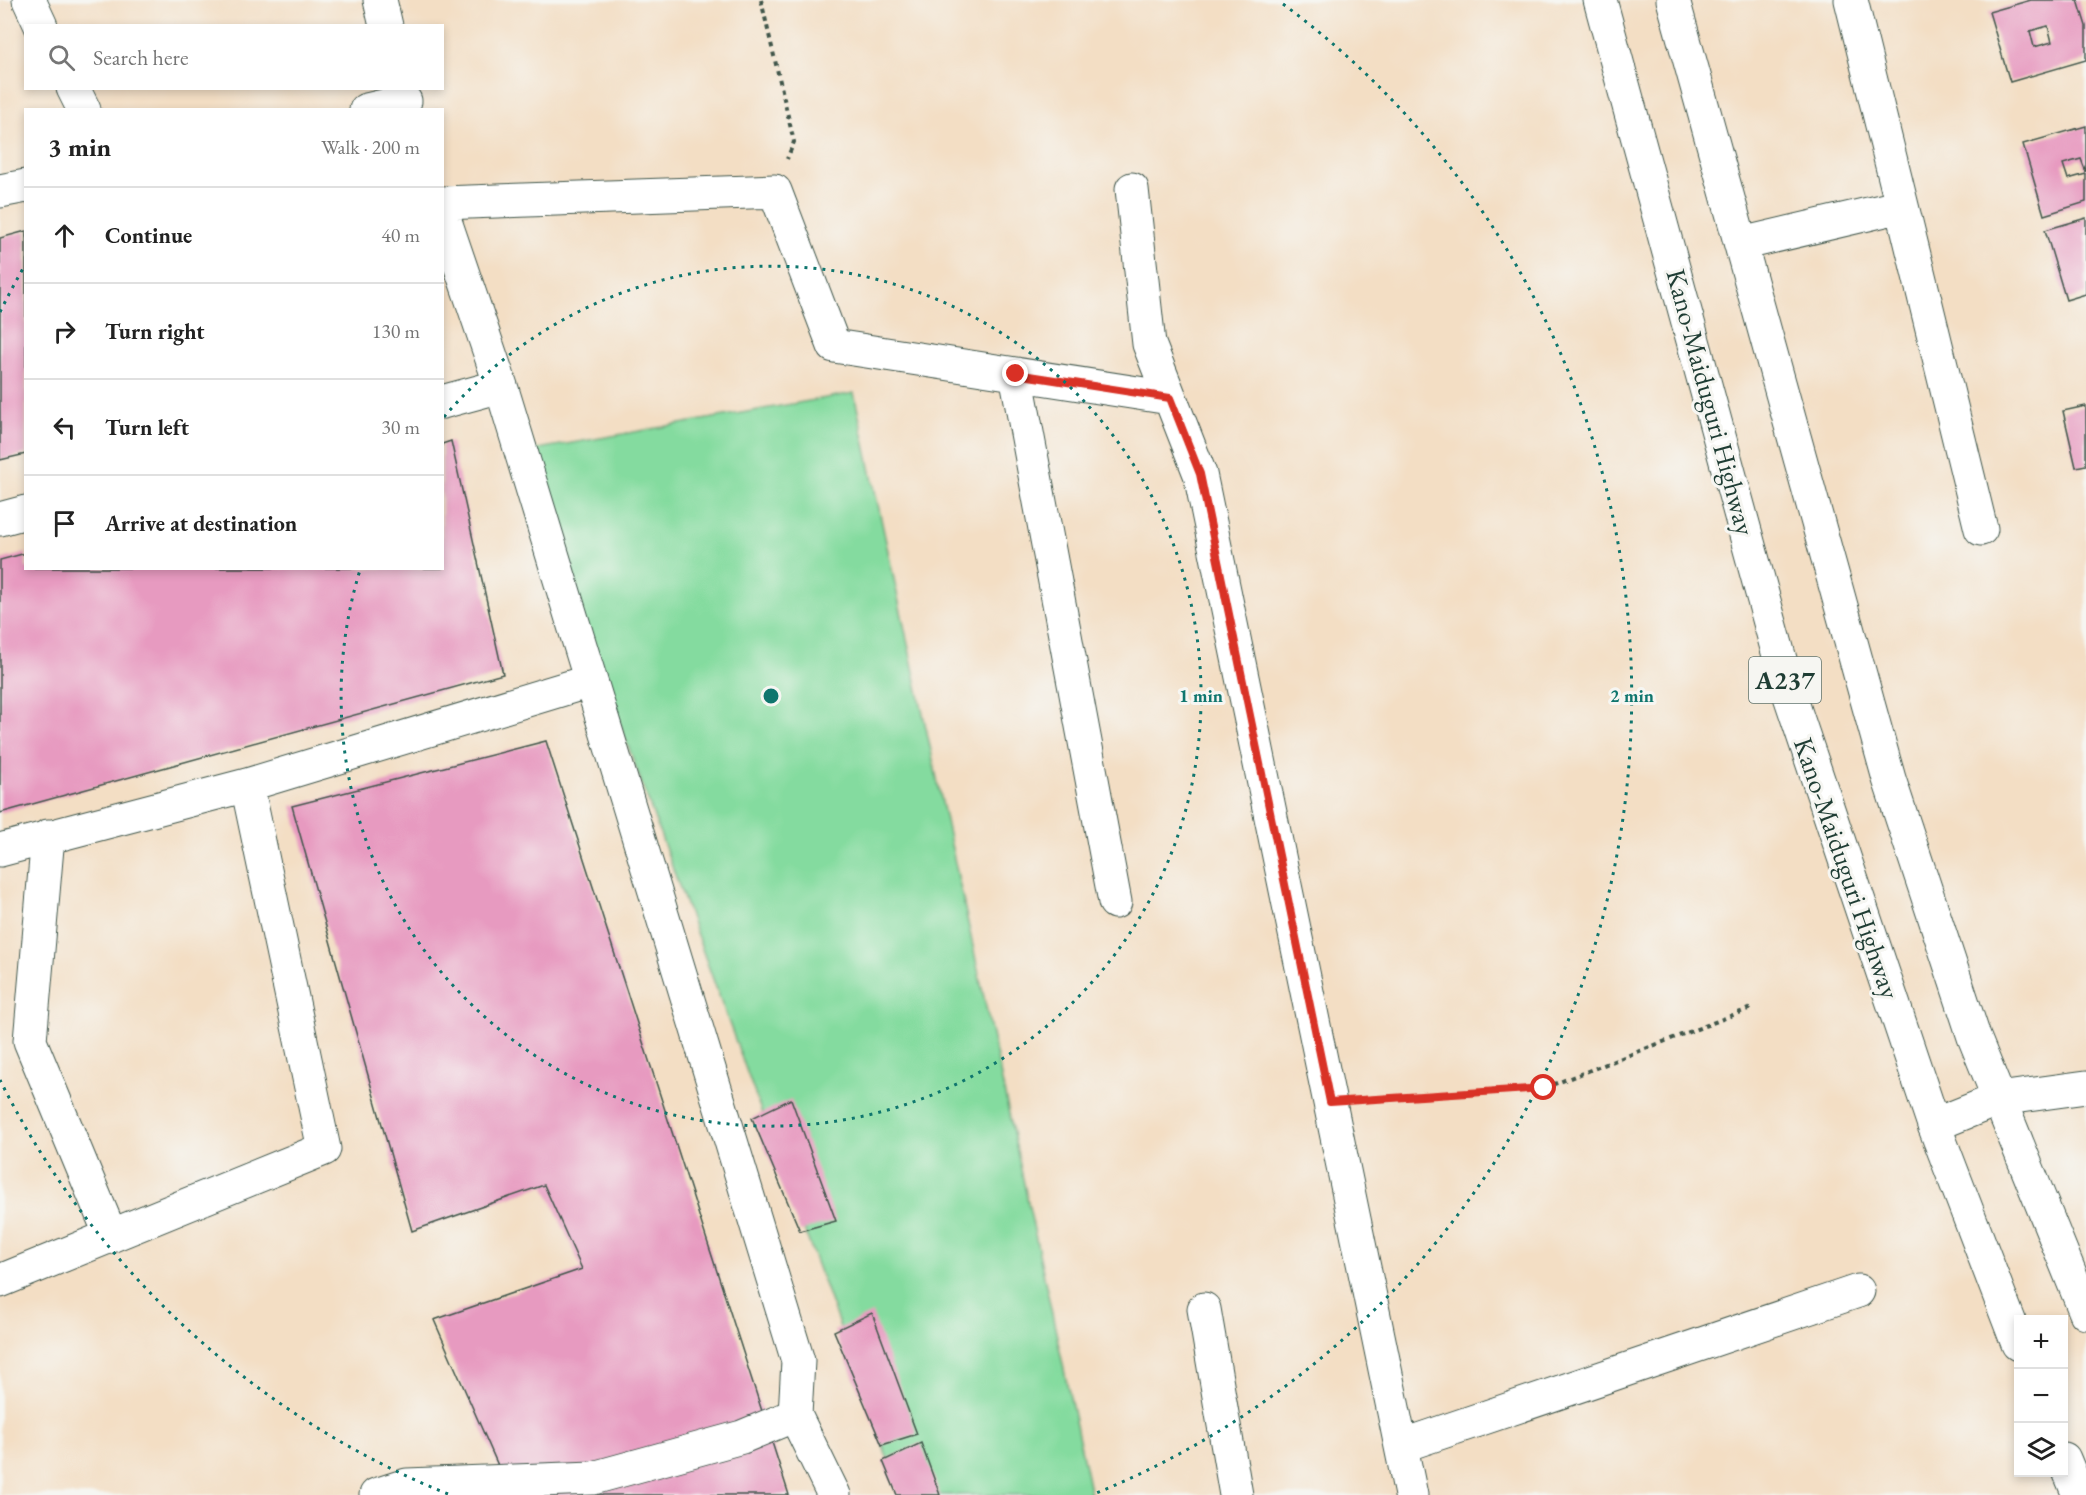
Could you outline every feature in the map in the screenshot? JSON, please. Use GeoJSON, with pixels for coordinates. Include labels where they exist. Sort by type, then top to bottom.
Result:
{"type":"FeatureCollection","features":[{"type":"Feature","properties":{"kind":"main road"},"geometry":{"type":"LineString","coordinates":[[29,0],[40,24]]}},
{"type":"Feature","properties":{"kind":"main road"},"geometry":{"type":"LineString","coordinates":[[380,0],[386,24]]}},
{"type":"Feature","properties":{"kind":"main road","name":"Kano-Maiduguri Highway"},"geometry":{"type":"LineString","coordinates":[[1600,0],[1790,696],[1934,1125],[2014,1331]]}},
{"type":"Feature","properties":{"kind":"main road","name":"A237"},"geometry":{"type":"LineString","coordinates":[[1673,0],[1889,779],[1974,1037],[2086,1313]]}},
{"type":"Feature","properties":{"kind":"main road"},"geometry":{"type":"LineString","coordinates":[[1851,0],[1981,530]]}},
{"type":"Feature","properties":{"kind":"main road"},"geometry":{"type":"LineString","coordinates":[[74,90],[83,108]]}},
{"type":"Feature","properties":{"kind":"main road"},"geometry":{"type":"LineString","coordinates":[[374,108],[405,100]]}},
{"type":"Feature","properties":{"kind":"main road"},"geometry":{"type":"LineString","coordinates":[[0,191],[24,186]]}},
{"type":"Feature","properties":{"kind":"main road"},"geometry":{"type":"LineString","coordinates":[[1132,189],[1149,344],[1200,474],[1411,1495]]}},
{"type":"Feature","properties":{"kind":"main road"},"geometry":{"type":"LineString","coordinates":[[444,203],[775,191],[834,346],[1170,398]]}},
{"type":"Feature","properties":{"kind":"main road"},"geometry":{"type":"LineString","coordinates":[[1741,244],[1902,206]]}},
{"type":"Feature","properties":{"kind":"main road"},"geometry":{"type":"LineString","coordinates":[[444,218],[501,386],[798,1361],[795,1415],[834,1495]]}},
{"type":"Feature","properties":{"kind":"main road"},"geometry":{"type":"LineString","coordinates":[[1016,374],[1115,902]]}},
{"type":"Feature","properties":{"kind":"main road"},"geometry":{"type":"LineString","coordinates":[[444,401],[501,386]]}},
{"type":"Feature","properties":{"kind":"main road"},"geometry":{"type":"LineString","coordinates":[[0,519],[24,513]]}},
{"type":"Feature","properties":{"kind":"main road"},"geometry":{"type":"LineString","coordinates":[[0,850],[247,785],[590,681]]}},
{"type":"Feature","properties":{"kind":"main road"},"geometry":{"type":"LineString","coordinates":[[0,1281],[324,1149],[247,785]]}},
{"type":"Feature","properties":{"kind":"main road"},"geometry":{"type":"LineString","coordinates":[[48,836],[30,1041],[111,1236]]}},
{"type":"Feature","properties":{"kind":"main road"},"geometry":{"type":"LineString","coordinates":[[1934,1125],[1999,1099],[2086,1088]]}},
{"type":"Feature","properties":{"kind":"main road"},"geometry":{"type":"LineString","coordinates":[[1401,1446],[1858,1291]]}},
{"type":"Feature","properties":{"kind":"main road"},"geometry":{"type":"LineString","coordinates":[[1204,1309],[1236,1495]]}},
{"type":"Feature","properties":{"kind":"main road"},"geometry":{"type":"LineString","coordinates":[[376,1495],[407,1485],[458,1489],[593,1478],[742,1437],[795,1415]]}},
{"type":"Feature","properties":{"kind":"main road"},"geometry":{"type":"LineString","coordinates":[[2068,1469],[2079,1495]]}},
{"type":"Feature","properties":{"kind":"path"},"geometry":{"type":"LineString","coordinates":[[761,0],[794,142],[775,191]]}},
{"type":"Feature","properties":{"kind":"path"},"geometry":{"type":"LineString","coordinates":[[1330,1102],[1544,1088],[1751,1008]]}},
{"type":"Feature","properties":{"kind":"green space"},"geometry":{"type":"Polygon","coordinates":[[[854,393],[1091,1495],[901,1495],[521,452],[854,393]]]}},
{"type":"Feature","properties":{"kind":"building"},"geometry":{"type":"Polygon","coordinates":[[[2031,0],[2078,0],[2086,26],[2086,60],[2010,82],[1989,12],[2031,0]],[[2048,26],[2030,31],[2034,47],[2052,42],[2048,26]]]}},
{"type":"Feature","properties":{"kind":"building"},"geometry":{"type":"Polygon","coordinates":[[[2086,126],[2086,172],[2081,159],[2063,164],[2068,179],[2086,174],[2086,202],[2044,215],[2023,144],[2086,126]]]}},
{"type":"Feature","properties":{"kind":"building"},"geometry":{"type":"Polygon","coordinates":[[[2086,218],[2086,294],[2066,300],[2045,230],[2086,218]]]}},
{"type":"Feature","properties":{"kind":"building"},"geometry":{"type":"Polygon","coordinates":[[[24,232],[24,454],[0,460],[0,238],[24,232]]]}},
{"type":"Feature","properties":{"kind":"building"},"geometry":{"type":"Polygon","coordinates":[[[2086,406],[2086,465],[2076,467],[2063,411],[2086,406]]]}},
{"type":"Feature","properties":{"kind":"building"},"geometry":{"type":"Polygon","coordinates":[[[451,441],[503,674],[0,813],[0,560],[24,554],[24,570],[444,570],[444,443],[451,441]]]}},
{"type":"Feature","properties":{"kind":"building"},"geometry":{"type":"Polygon","coordinates":[[[546,741],[789,1495],[511,1495],[434,1320],[582,1269],[544,1185],[412,1231],[292,806],[546,741]]]}},
{"type":"Feature","properties":{"kind":"building"},"geometry":{"type":"Polygon","coordinates":[[[791,1099],[836,1221],[800,1231],[752,1118],[791,1099]]]}},
{"type":"Feature","properties":{"kind":"building"},"geometry":{"type":"Polygon","coordinates":[[[872,1313],[917,1434],[882,1445],[834,1331],[872,1313]]]}},
{"type":"Feature","properties":{"kind":"building"},"geometry":{"type":"Polygon","coordinates":[[[921,1443],[940,1495],[897,1495],[883,1461],[921,1443]]]}},
{"type":"Feature","properties":{"kind":"route"},"geometry":{"type":"LineString","coordinates":[[1016,374],[1170,398],[1200,474],[1330,1102],[1544,1088]]}}]}
